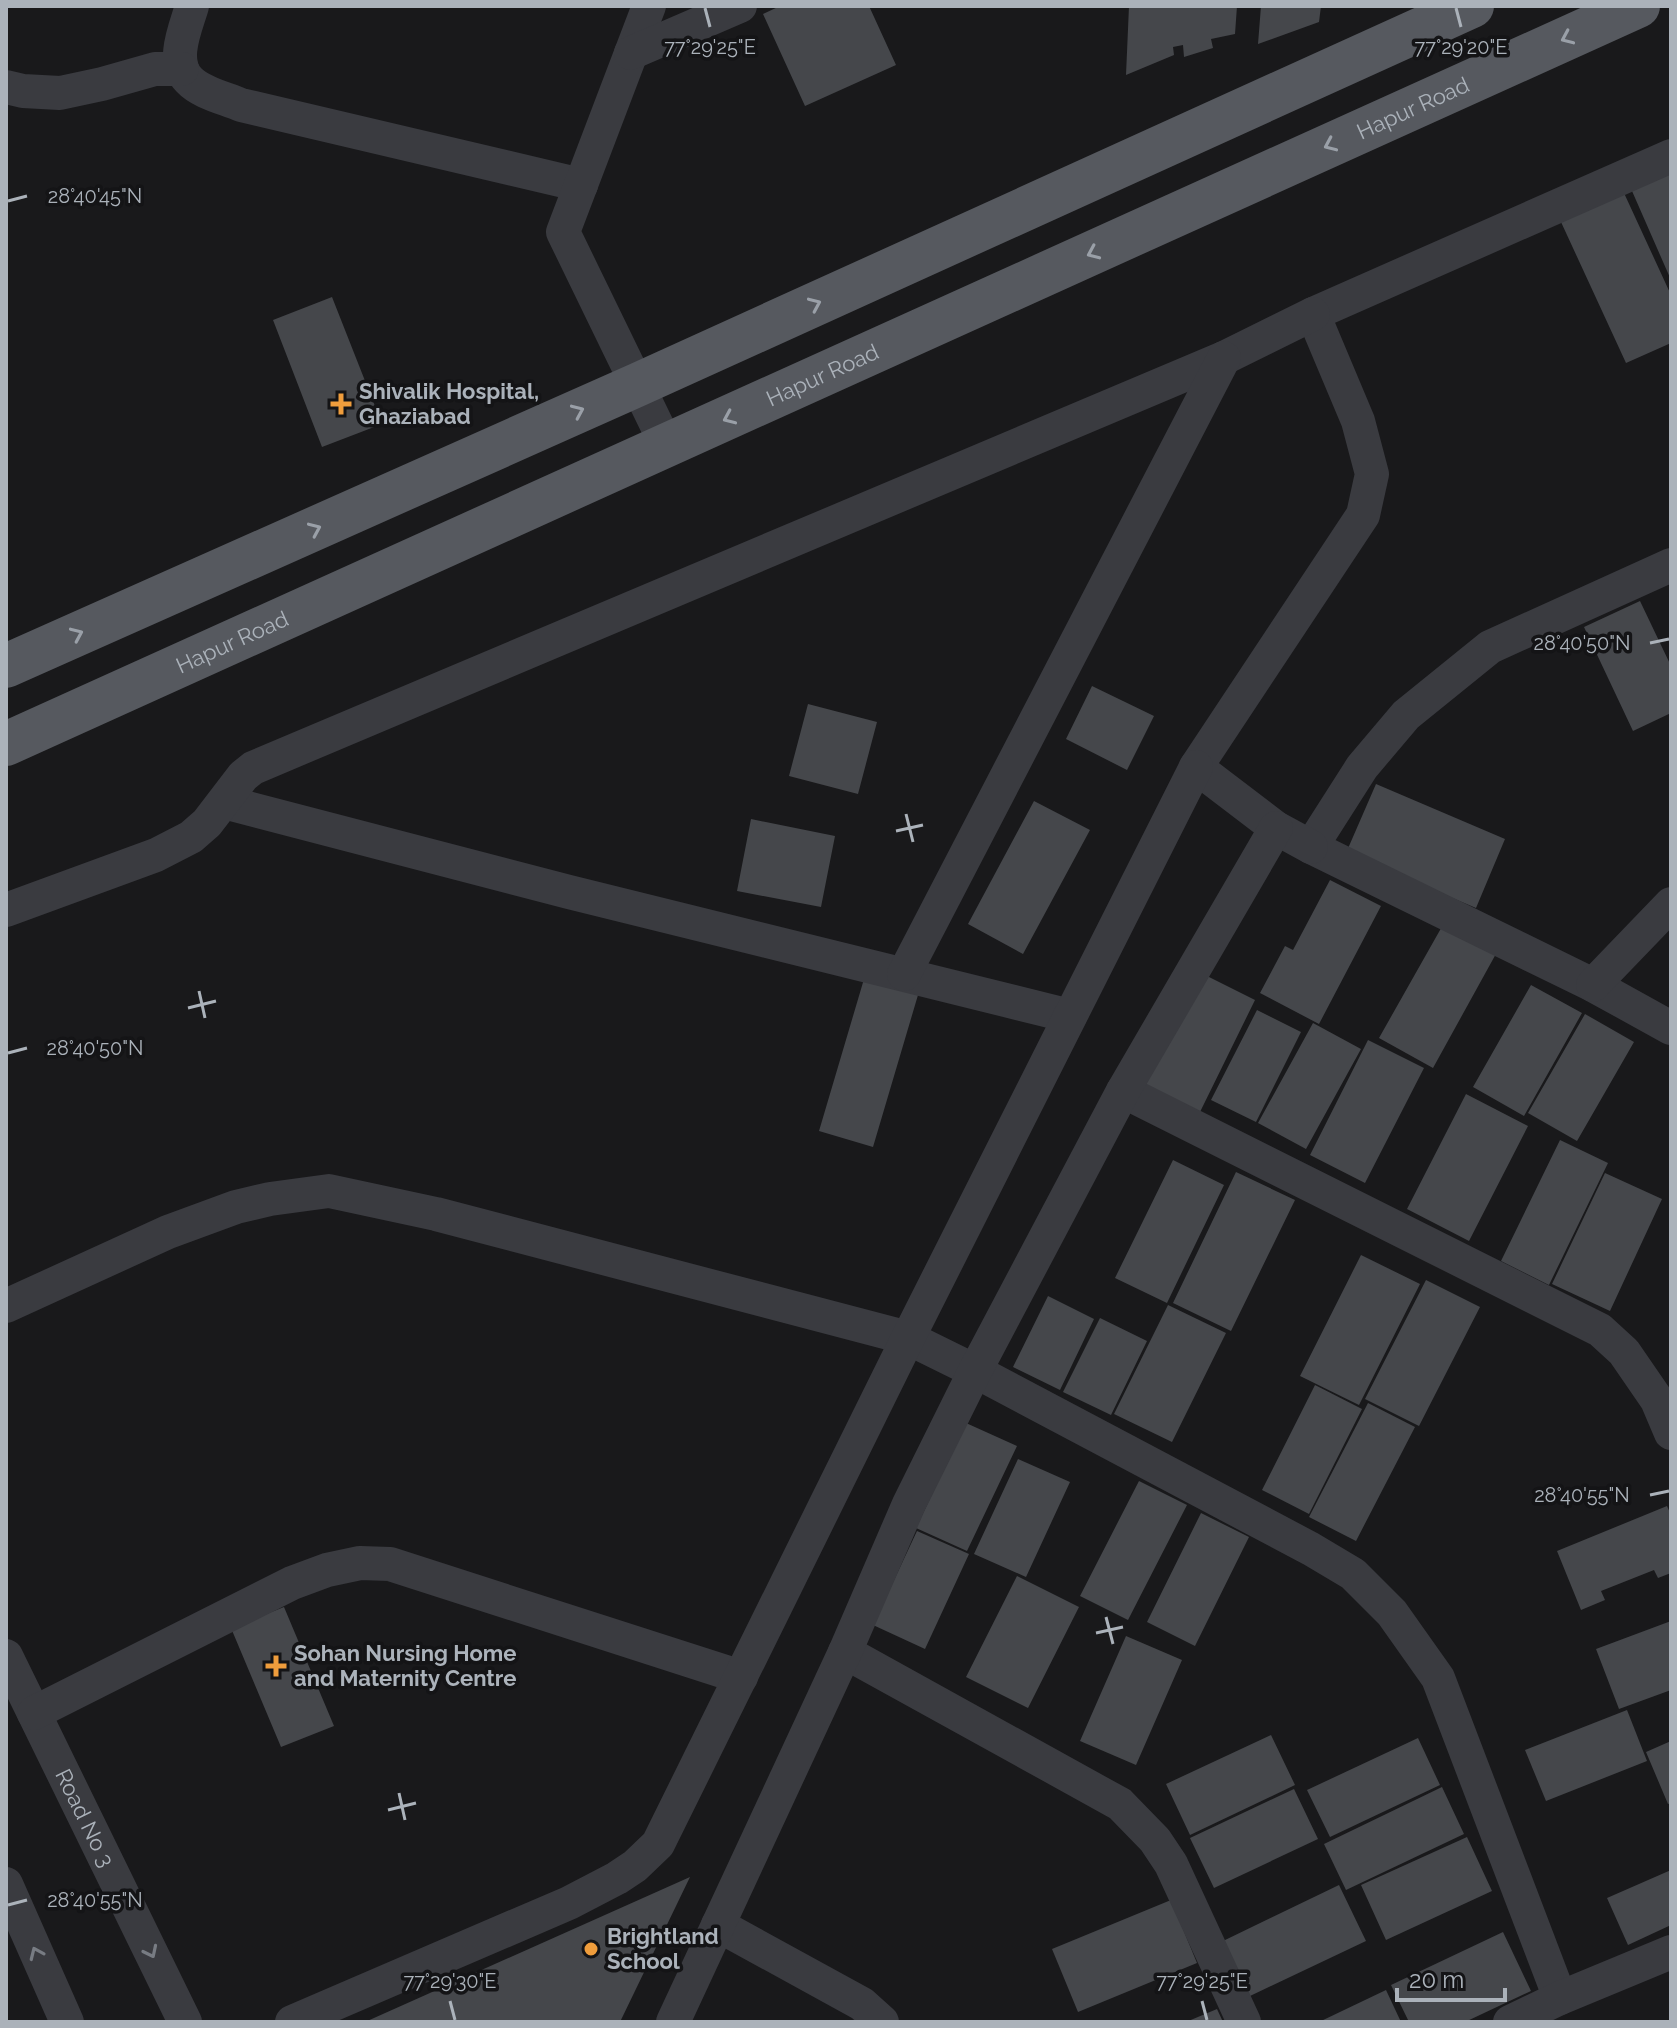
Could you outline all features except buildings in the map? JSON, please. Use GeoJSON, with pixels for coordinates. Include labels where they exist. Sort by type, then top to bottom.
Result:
{"type":"FeatureCollection","features":[{"type":"Feature","properties":{"kind":"main road"},"geometry":{"type":"LineString","coordinates":[[6,666],[637,385],[1472,6]]}},
{"type":"Feature","properties":{"kind":"main road","name":"Hapur Road"},"geometry":{"type":"LineString","coordinates":[[6,744],[1638,6]]}},
{"type":"Feature","properties":{"kind":"street"},"geometry":{"type":"LineString","coordinates":[[192,6],[181,47],[182,69],[189,80],[201,88],[241,105],[581,185]]}},
{"type":"Feature","properties":{"kind":"street"},"geometry":{"type":"LineString","coordinates":[[649,6],[563,232],[667,446]]}},
{"type":"Feature","properties":{"kind":"street"},"geometry":{"type":"LineString","coordinates":[[631,53],[740,6]]}},
{"type":"Feature","properties":{"kind":"street"},"geometry":{"type":"LineString","coordinates":[[6,87],[60,93],[155,69],[182,69]]}},
{"type":"Feature","properties":{"kind":"street"},"geometry":{"type":"LineString","coordinates":[[6,910],[166,850],[191,837],[207,823],[243,776],[253,768],[1224,358],[1313,314],[1671,156]]}},
{"type":"Feature","properties":{"kind":"street"},"geometry":{"type":"LineString","coordinates":[[292,2022],[569,1903],[617,1878],[658,1844],[908,1338],[1196,767],[1363,515],[1372,474],[1358,421],[1313,314]]}},
{"type":"Feature","properties":{"kind":"street"},"geometry":{"type":"LineString","coordinates":[[904,974],[1224,358]]}},
{"type":"Feature","properties":{"kind":"street"},"geometry":{"type":"LineString","coordinates":[[1311,847],[1362,767],[1406,715],[1490,647],[1671,565]]}},
{"type":"Feature","properties":{"kind":"street"},"geometry":{"type":"LineString","coordinates":[[1196,767],[1276,828],[1593,985],[1671,1028]]}},
{"type":"Feature","properties":{"kind":"street"},"geometry":{"type":"LineString","coordinates":[[224,802],[569,892],[1070,1016]]}},
{"type":"Feature","properties":{"kind":"street"},"geometry":{"type":"LineString","coordinates":[[673,2022],[845,1652],[909,1504],[975,1371],[1123,1091],[1276,828]]}},
{"type":"Feature","properties":{"kind":"street"},"geometry":{"type":"LineString","coordinates":[[1593,985],[1671,904]]}},
{"type":"Feature","properties":{"kind":"street"},"geometry":{"type":"LineString","coordinates":[[1123,1091],[1600,1330],[1624,1352],[1657,1400],[1671,1433]]}},
{"type":"Feature","properties":{"kind":"street"},"geometry":{"type":"LineString","coordinates":[[6,1306],[168,1232],[236,1207],[329,1191],[436,1214],[908,1338],[1311,1549],[1353,1574],[1392,1613],[1438,1678],[1560,1998]]}},
{"type":"Feature","properties":{"kind":"street"},"geometry":{"type":"LineString","coordinates":[[34,1713],[292,1583],[327,1570],[360,1563],[390,1564],[741,1677]]}},
{"type":"Feature","properties":{"kind":"street"},"geometry":{"type":"LineString","coordinates":[[845,1652],[1120,1804],[1155,1840],[1171,1864],[1244,2022]]}},
{"type":"Feature","properties":{"kind":"street","name":"Road No 3"},"geometry":{"type":"LineString","coordinates":[[6,1656],[185,2022]]}},
{"type":"Feature","properties":{"kind":"street"},"geometry":{"type":"LineString","coordinates":[[6,1884],[67,2022]]}},
{"type":"Feature","properties":{"kind":"street"},"geometry":{"type":"LineString","coordinates":[[718,1925],[862,2004],[882,2022]]}},
{"type":"Feature","properties":{"kind":"street"},"geometry":{"type":"LineString","coordinates":[[1510,2022],[1671,1952]]}},
{"type":"Feature","properties":{"kind":"place","name":"Shivalik Hospital, Ghaziabad"},"geometry":{"type":"Point","coordinates":[341,404]}},
{"type":"Feature","properties":{"kind":"place","name":"Sohan Nursing Home and Maternity Centre"},"geometry":{"type":"Point","coordinates":[276,1666]}},
{"type":"Feature","properties":{"kind":"place","name":"Brightland School"},"geometry":{"type":"Point","coordinates":[591,1949]}}]}
